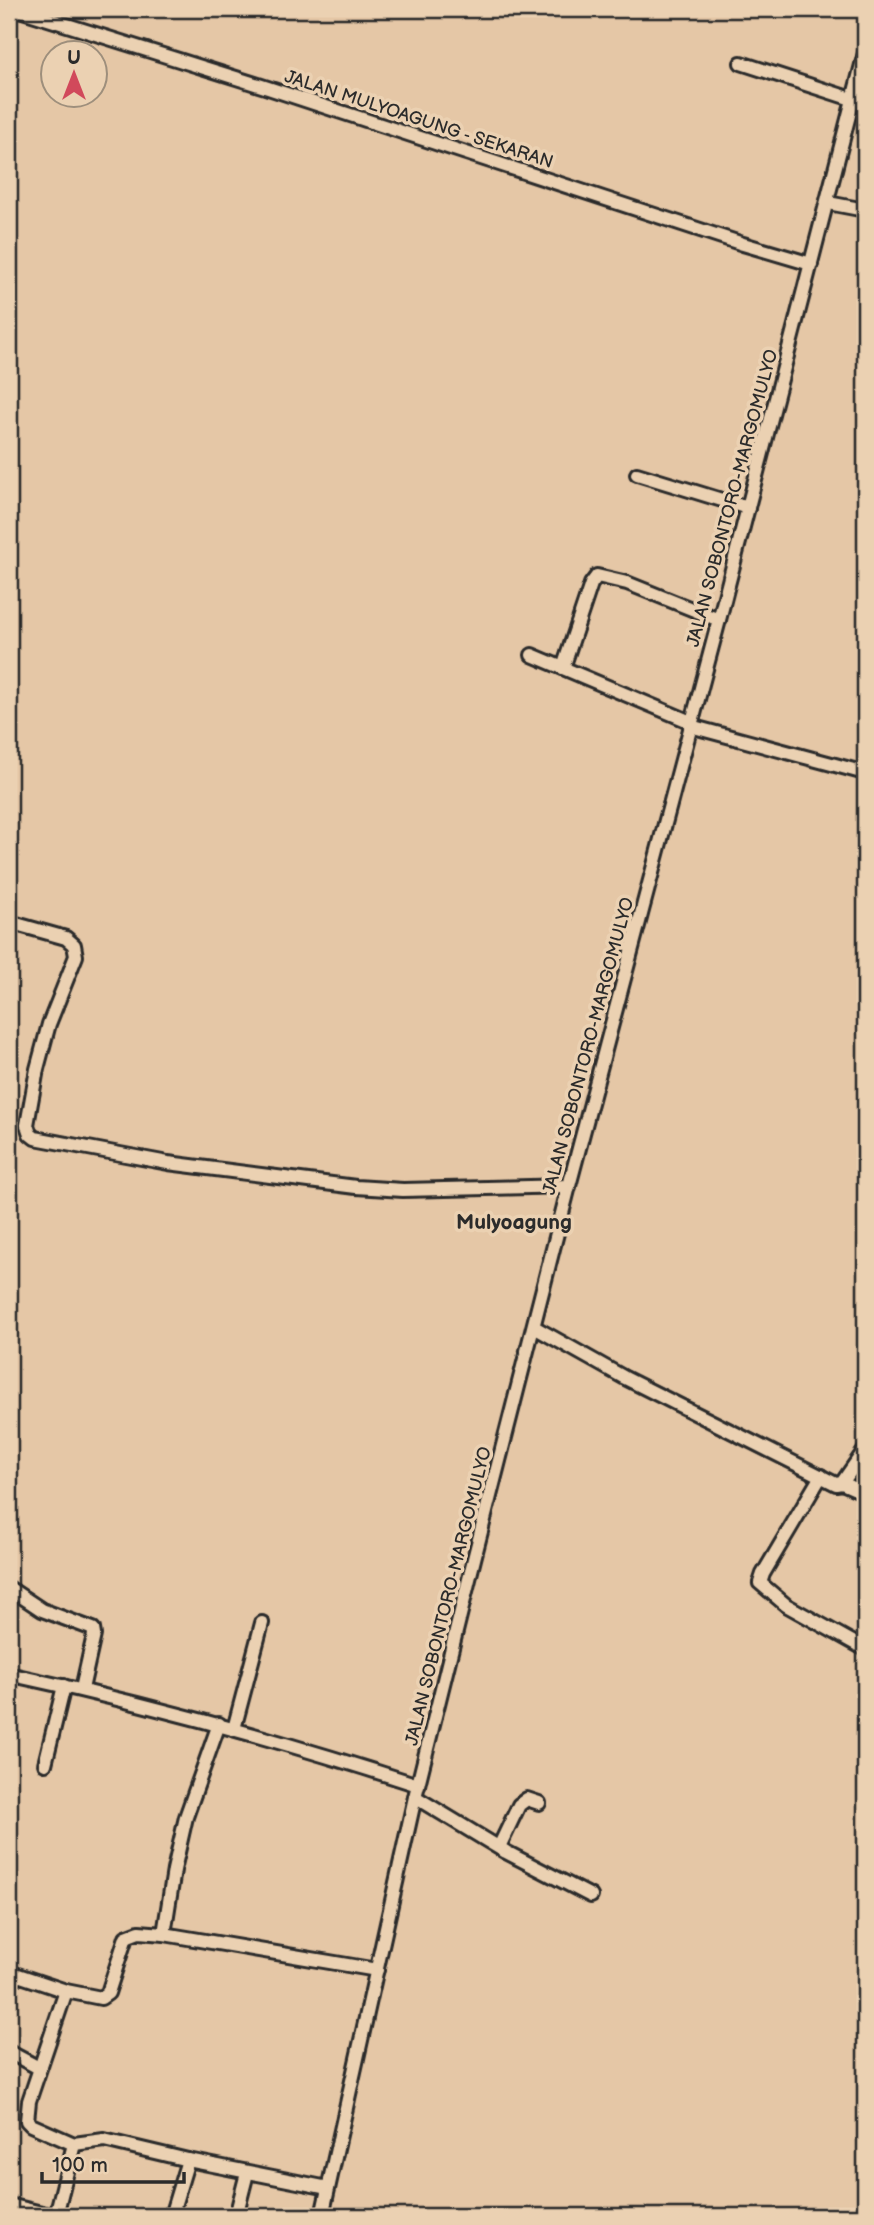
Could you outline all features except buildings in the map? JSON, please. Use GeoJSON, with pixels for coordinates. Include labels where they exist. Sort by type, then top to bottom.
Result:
{"type":"FeatureCollection","features":[{"type":"Feature","properties":{"kind":"street","name":"JALAN MULYOAGUNG - SEKARAN"},"geometry":{"type":"LineString","coordinates":[[16,9],[811,264]]}},
{"type":"Feature","properties":{"kind":"street","name":"JALAN SOBONTORO-MARGOMULYO"},"geometry":{"type":"LineString","coordinates":[[322,2216],[417,1791],[474,1559],[865,53]]}},
{"type":"Feature","properties":{"kind":"street"},"geometry":{"type":"LineString","coordinates":[[741,63],[852,99]]}},
{"type":"Feature","properties":{"kind":"street"},"geometry":{"type":"LineString","coordinates":[[828,203],[865,210]]}},
{"type":"Feature","properties":{"kind":"street"},"geometry":{"type":"LineString","coordinates":[[637,474],[748,508]]}},
{"type":"Feature","properties":{"kind":"street"},"geometry":{"type":"LineString","coordinates":[[563,668],[591,584],[597,576],[627,583],[719,620]]}},
{"type":"Feature","properties":{"kind":"street"},"geometry":{"type":"LineString","coordinates":[[532,655],[690,724],[865,774]]}},
{"type":"Feature","properties":{"kind":"street"},"geometry":{"type":"LineString","coordinates":[[9,922],[66,938],[72,941],[75,950],[74,964],[49,1024],[37,1069],[27,1125],[34,1138],[167,1163],[356,1187],[403,1190],[569,1186]]}},
{"type":"Feature","properties":{"kind":"street"},"geometry":{"type":"LineString","coordinates":[[534,1327],[625,1378],[836,1484],[842,1483],[865,1493]]}},
{"type":"Feature","properties":{"kind":"street"},"geometry":{"type":"LineString","coordinates":[[842,1483],[865,1450]]}},
{"type":"Feature","properties":{"kind":"street"},"geometry":{"type":"LineString","coordinates":[[821,1476],[760,1583],[786,1605],[865,1649]]}},
{"type":"Feature","properties":{"kind":"street"},"geometry":{"type":"LineString","coordinates":[[9,1588],[43,1610],[93,1629],[82,1689]]}},
{"type":"Feature","properties":{"kind":"street"},"geometry":{"type":"LineString","coordinates":[[234,1729],[262,1623]]}},
{"type":"Feature","properties":{"kind":"street"},"geometry":{"type":"LineString","coordinates":[[17,1676],[82,1689],[219,1724],[417,1791],[499,1847],[591,1896]]}},
{"type":"Feature","properties":{"kind":"street"},"geometry":{"type":"LineString","coordinates":[[45,1764],[64,1686]]}},
{"type":"Feature","properties":{"kind":"street"},"geometry":{"type":"LineString","coordinates":[[164,1934],[186,1817],[219,1724]]}},
{"type":"Feature","properties":{"kind":"street"},"geometry":{"type":"LineString","coordinates":[[499,1847],[519,1805],[527,1799],[539,1803]]}},
{"type":"Feature","properties":{"kind":"street"},"geometry":{"type":"LineString","coordinates":[[9,1972],[66,1992],[101,1998],[105,1996],[126,1937],[139,1932],[377,1970]]}},
{"type":"Feature","properties":{"kind":"street"},"geometry":{"type":"LineString","coordinates":[[66,1992],[29,2101],[27,2121],[31,2125],[74,2144],[104,2140],[247,2173],[328,2188]]}},
{"type":"Feature","properties":{"kind":"street"},"geometry":{"type":"LineString","coordinates":[[9,2052],[39,2068]]}},
{"type":"Feature","properties":{"kind":"street"},"geometry":{"type":"LineString","coordinates":[[9,2205],[54,2214],[74,2144]]}},
{"type":"Feature","properties":{"kind":"street"},"geometry":{"type":"LineString","coordinates":[[171,2216],[188,2160]]}},
{"type":"Feature","properties":{"kind":"street"},"geometry":{"type":"LineString","coordinates":[[236,2216],[247,2173]]}},
{"type":"Feature","properties":{"kind":"district","name":"Mulyoagung"},"geometry":{"type":"Point","coordinates":[514,1222]}}]}
